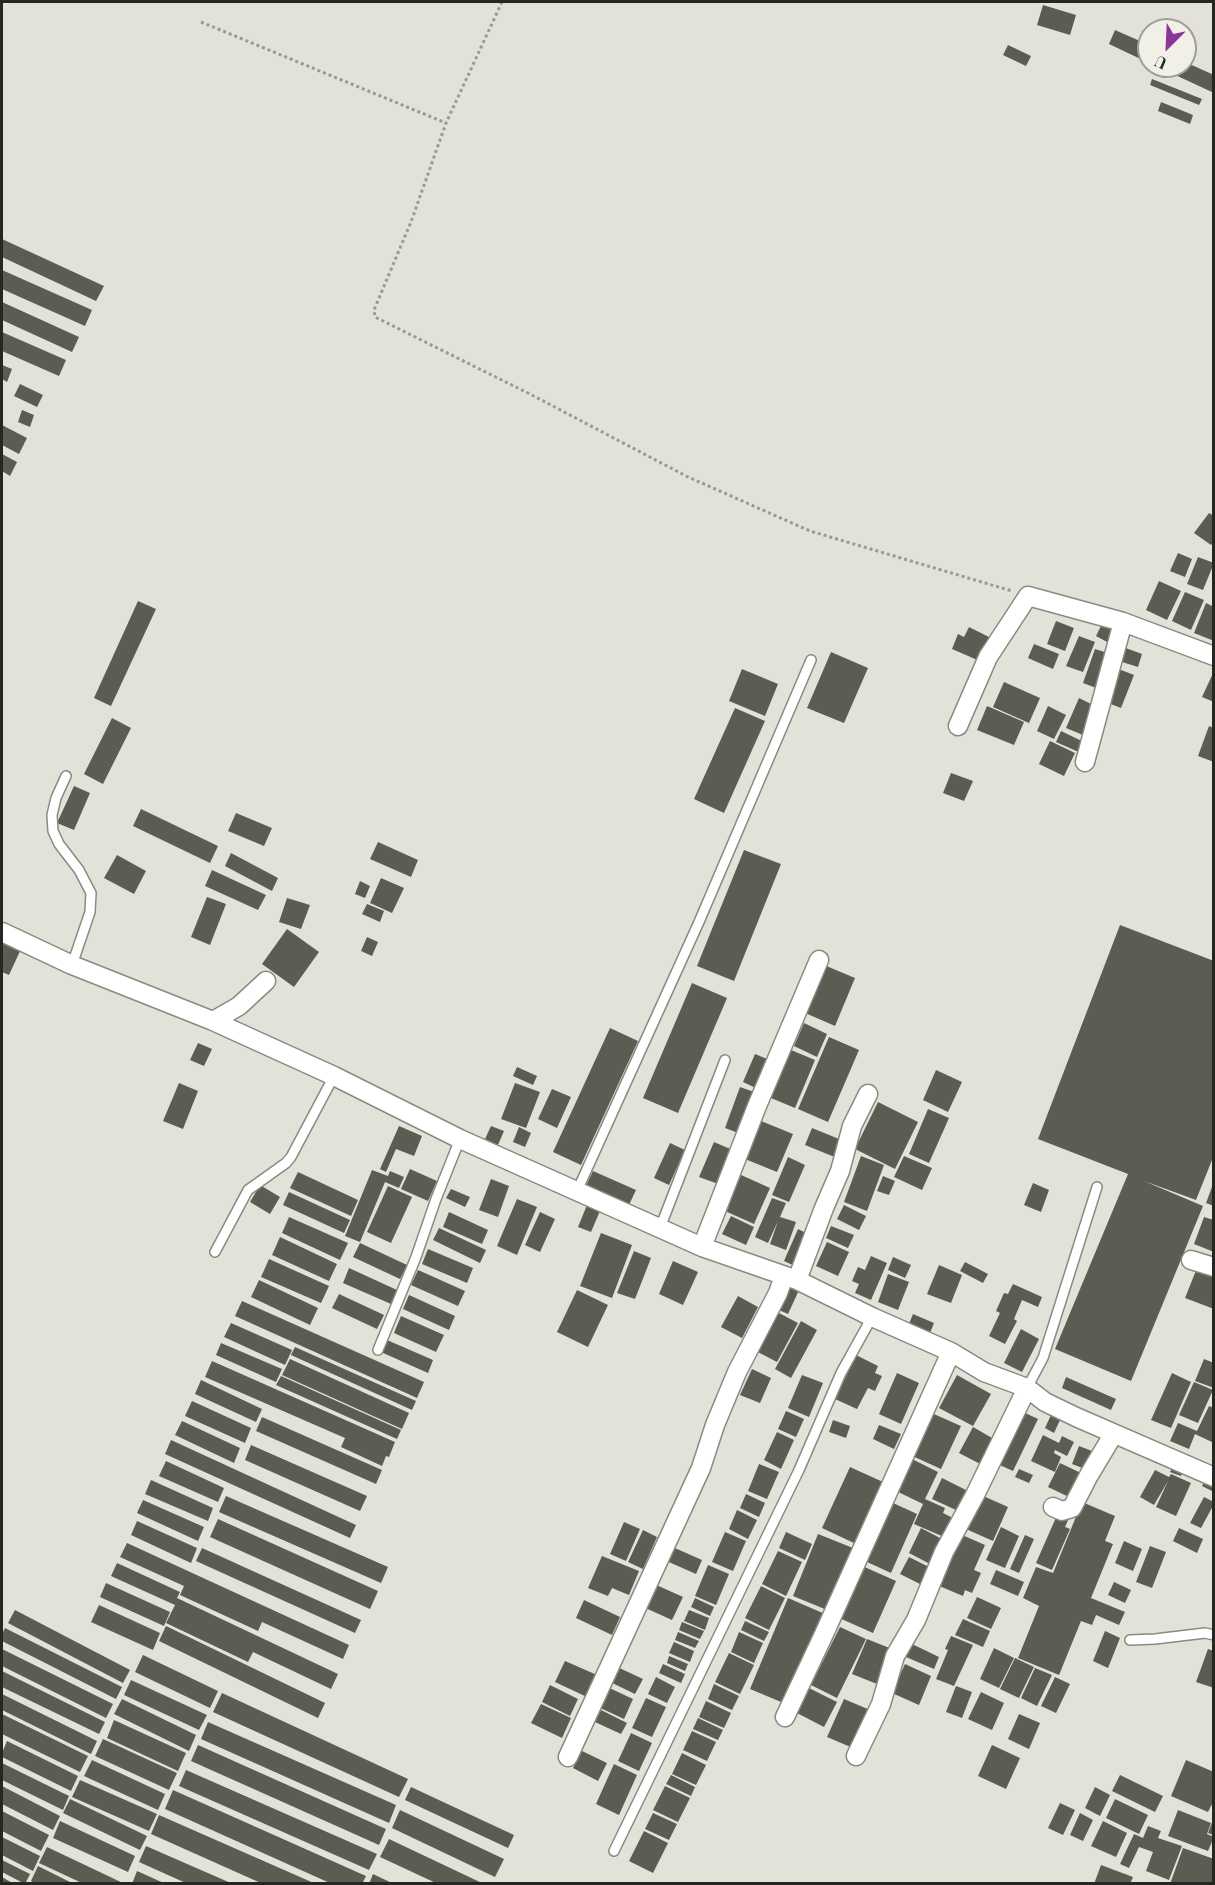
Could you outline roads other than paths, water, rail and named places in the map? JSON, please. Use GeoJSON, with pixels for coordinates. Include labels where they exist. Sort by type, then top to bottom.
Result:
{"type":"FeatureCollection","features":[{"type":"Feature","properties":{"kind":"street"},"geometry":{"type":"LineString","coordinates":[[958,726],[988,657],[1028,596],[1123,622],[1214,656]]}},
{"type":"Feature","properties":{"kind":"street"},"geometry":{"type":"LineString","coordinates":[[1085,762],[1123,622]]}},
{"type":"Feature","properties":{"kind":"street"},"geometry":{"type":"LineString","coordinates":[[2,932],[72,965],[213,1021],[334,1076],[460,1139],[702,1247],[791,1278],[951,1352],[984,1372],[1027,1388],[1045,1402],[1113,1435],[1214,1477]]}},
{"type":"Feature","properties":{"kind":"street"},"geometry":{"type":"LineString","coordinates":[[702,1247],[757,1106],[819,960]]}},
{"type":"Feature","properties":{"kind":"street"},"geometry":{"type":"LineString","coordinates":[[213,1021],[239,1005],[266,981]]}},
{"type":"Feature","properties":{"kind":"street"},"geometry":{"type":"LineString","coordinates":[[568,1756],[701,1468],[715,1425],[737,1372],[778,1293],[791,1278],[824,1208],[840,1171],[852,1126],[868,1094]]}},
{"type":"Feature","properties":{"kind":"street"},"geometry":{"type":"LineString","coordinates":[[1191,1260],[1214,1267]]}},
{"type":"Feature","properties":{"kind":"street"},"geometry":{"type":"LineString","coordinates":[[784,1717],[824,1634],[951,1352]]}},
{"type":"Feature","properties":{"kind":"street"},"geometry":{"type":"LineString","coordinates":[[856,1756],[881,1704],[895,1656],[916,1620],[944,1552],[975,1495],[1027,1388]]}},
{"type":"Feature","properties":{"kind":"street"},"geometry":{"type":"LineString","coordinates":[[1053,1507],[1062,1511],[1072,1508],[1113,1435]]}},
{"type":"Feature","properties":{"kind":"lane"},"geometry":{"type":"LineString","coordinates":[[577,1191],[699,922],[812,660]]}},
{"type":"Feature","properties":{"kind":"lane"},"geometry":{"type":"LineString","coordinates":[[66,776],[56,798],[52,815],[53,831],[91,893],[90,912],[72,965]]}},
{"type":"Feature","properties":{"kind":"lane"},"geometry":{"type":"LineString","coordinates":[[660,1228],[725,1060]]}},
{"type":"Feature","properties":{"kind":"lane"},"geometry":{"type":"LineString","coordinates":[[215,1252],[250,1187],[286,1163],[291,1157],[334,1076]]}},
{"type":"Feature","properties":{"kind":"lane"},"geometry":{"type":"LineString","coordinates":[[378,1350],[460,1139]]}},
{"type":"Feature","properties":{"kind":"lane"},"geometry":{"type":"LineString","coordinates":[[1027,1388],[1043,1358],[1097,1186]]}},
{"type":"Feature","properties":{"kind":"lane"},"geometry":{"type":"LineString","coordinates":[[614,1851],[799,1470],[841,1373],[872,1317]]}},
{"type":"Feature","properties":{"kind":"lane"},"geometry":{"type":"LineString","coordinates":[[1130,1640],[1205,1633],[1214,1635]]}}]}
